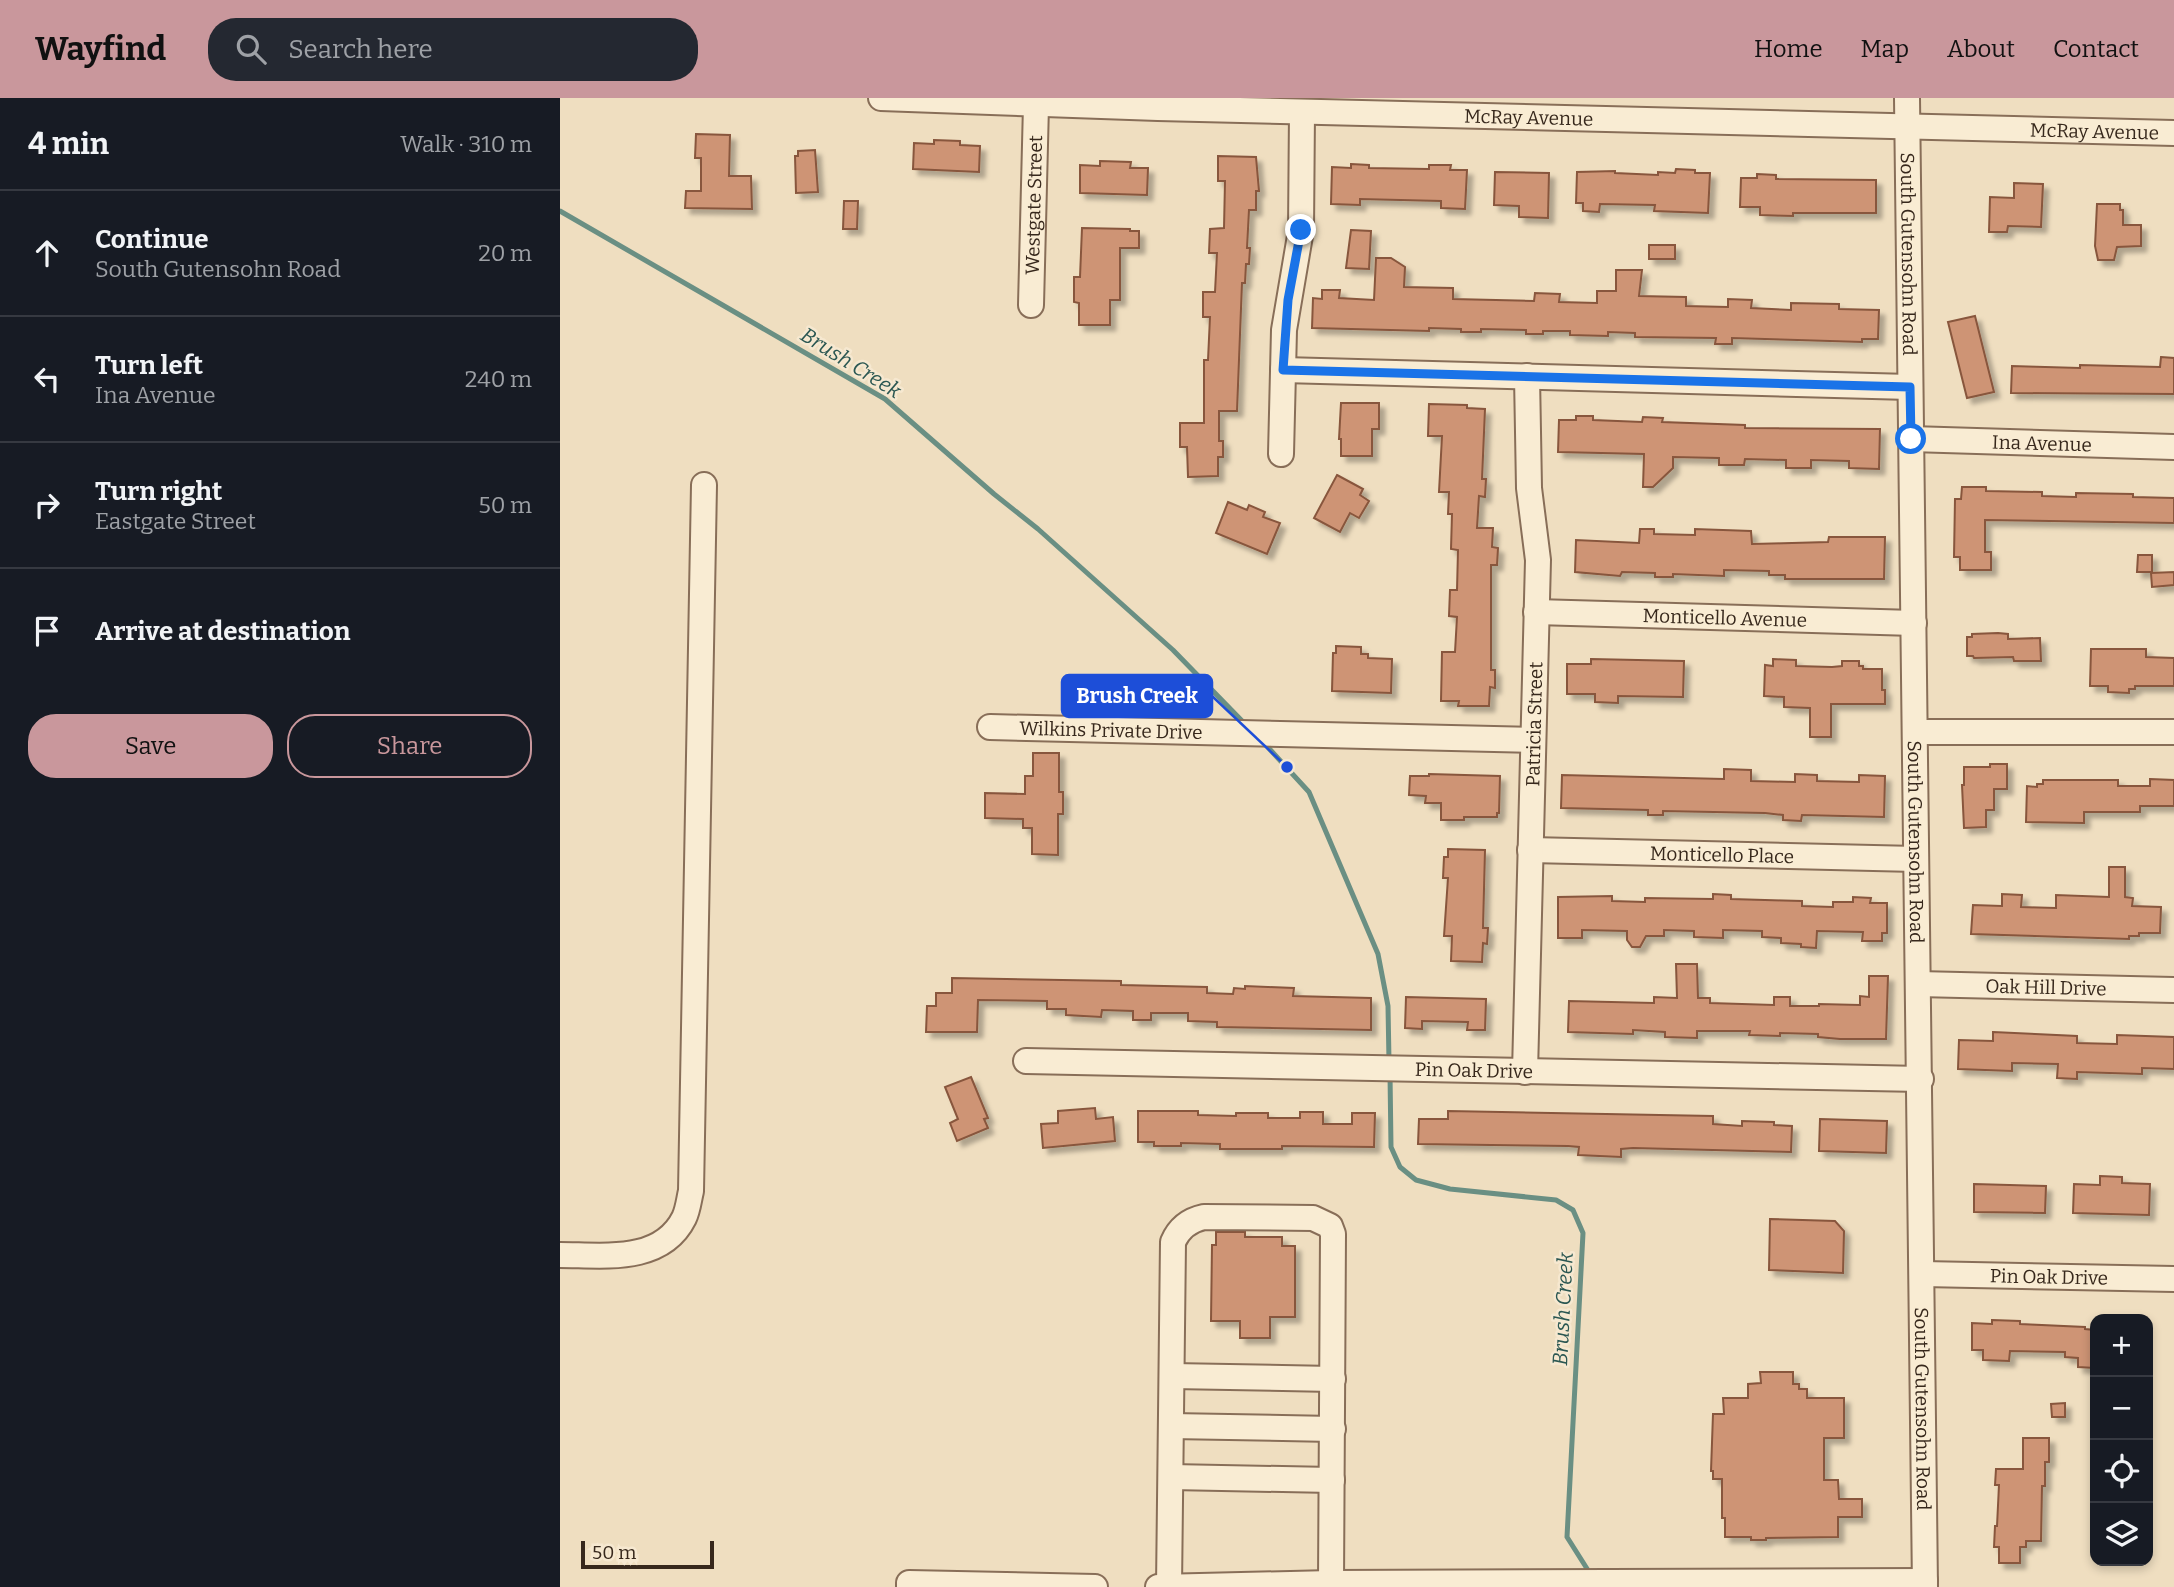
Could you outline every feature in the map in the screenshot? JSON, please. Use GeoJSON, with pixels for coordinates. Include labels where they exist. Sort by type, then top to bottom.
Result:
{"type":"FeatureCollection","features":[{"type":"Feature","properties":{"kind":"street","name":"McRay Avenue"},"geometry":{"type":"LineString","coordinates":[[881,98],[1036,104],[1158,103],[1302,112],[2174,133]]}},
{"type":"Feature","properties":{"kind":"street","name":"South Gutensohn Road"},"geometry":{"type":"LineString","coordinates":[[1907,98],[1921,1079],[1925,1584]]}},
{"type":"Feature","properties":{"kind":"street","name":"Westgate Street"},"geometry":{"type":"LineString","coordinates":[[1031,305],[1036,104]]}},
{"type":"Feature","properties":{"kind":"street"},"geometry":{"type":"LineString","coordinates":[[1281,454],[1288,300],[1301,230],[1302,112]]}},
{"type":"Feature","properties":{"kind":"street"},"geometry":{"type":"LineString","coordinates":[[1283,370],[1910,387]]}},
{"type":"Feature","properties":{"kind":"street","name":"Patricia Street"},"geometry":{"type":"LineString","coordinates":[[1525,1072],[1538,560],[1529,488],[1527,376]]}},
{"type":"Feature","properties":{"kind":"street","name":"Ina Avenue"},"geometry":{"type":"LineString","coordinates":[[1911,439],[2174,447]]}},
{"type":"Feature","properties":{"kind":"street"},"geometry":{"type":"LineString","coordinates":[[560,1255],[619,1256],[653,1249],[671,1237],[685,1217],[691,1191],[704,485]]}},
{"type":"Feature","properties":{"kind":"street","name":"Monticello Avenue"},"geometry":{"type":"LineString","coordinates":[[1536,611],[1914,623]]}},
{"type":"Feature","properties":{"kind":"street","name":"Wilkins Private Drive"},"geometry":{"type":"LineString","coordinates":[[990,727],[1533,740]]}},
{"type":"Feature","properties":{"kind":"street"},"geometry":{"type":"LineString","coordinates":[[1915,732],[2174,732]]}},
{"type":"Feature","properties":{"kind":"street","name":"Monticello Place"},"geometry":{"type":"LineString","coordinates":[[1530,850],[1916,859]]}},
{"type":"Feature","properties":{"kind":"street","name":"Oak Hill Drive"},"geometry":{"type":"LineString","coordinates":[[1918,984],[2174,990]]}},
{"type":"Feature","properties":{"kind":"street","name":"Pin Oak Drive"},"geometry":{"type":"LineString","coordinates":[[1026,1061],[1921,1079]]}},
{"type":"Feature","properties":{"kind":"street"},"geometry":{"type":"LineString","coordinates":[[1169,1587],[1173,1242],[1176,1234],[1193,1220],[1204,1217],[1313,1217],[1329,1226],[1333,1234],[1332,1480],[1335,1585]]}},
{"type":"Feature","properties":{"kind":"street","name":"Pin Oak Drive"},"geometry":{"type":"LineString","coordinates":[[1923,1274],[2174,1279]]}},
{"type":"Feature","properties":{"kind":"street"},"geometry":{"type":"LineString","coordinates":[[1172,1376],[1333,1379]]}},
{"type":"Feature","properties":{"kind":"street"},"geometry":{"type":"LineString","coordinates":[[1171,1426],[1333,1429]]}},
{"type":"Feature","properties":{"kind":"street"},"geometry":{"type":"LineString","coordinates":[[1171,1477],[1332,1480]]}},
{"type":"Feature","properties":{"kind":"street"},"geometry":{"type":"LineString","coordinates":[[1158,1587],[1568,1582],[1925,1584]]}},
{"type":"Feature","properties":{"kind":"street"},"geometry":{"type":"LineString","coordinates":[[909,1587],[909,1583],[1095,1587]]}},
{"type":"Feature","properties":{"kind":"building"},"geometry":{"type":"Polygon","coordinates":[[[696,134],[730,135],[729,176],[751,176],[752,209],[685,208],[686,191],[701,191],[701,158],[695,158],[696,134]]]}},
{"type":"Feature","properties":{"kind":"building"},"geometry":{"type":"Polygon","coordinates":[[[934,140],[960,141],[960,145],[980,146],[979,172],[913,169],[914,143],[934,144],[934,140]]]}},
{"type":"Feature","properties":{"kind":"building"},"geometry":{"type":"Polygon","coordinates":[[[815,150],[818,192],[796,193],[795,156],[798,156],[798,151],[815,150]]]}},
{"type":"Feature","properties":{"kind":"building"},"geometry":{"type":"Polygon","coordinates":[[[1218,156],[1256,157],[1259,191],[1256,191],[1256,210],[1249,210],[1247,248],[1250,248],[1245,283],[1242,283],[1237,411],[1219,411],[1219,441],[1223,441],[1223,457],[1218,457],[1218,476],[1188,477],[1187,447],[1180,447],[1180,423],[1204,423],[1204,360],[1208,360],[1210,317],[1203,317],[1203,292],[1215,292],[1217,253],[1209,253],[1210,229],[1224,228],[1225,181],[1218,181],[1218,156]]]}},
{"type":"Feature","properties":{"kind":"building"},"geometry":{"type":"Polygon","coordinates":[[[1100,161],[1131,162],[1130,168],[1148,168],[1147,195],[1080,193],[1080,165],[1100,166],[1100,161]]]}},
{"type":"Feature","properties":{"kind":"building"},"geometry":{"type":"Polygon","coordinates":[[[1351,164],[1369,165],[1369,168],[1429,169],[1429,165],[1451,165],[1450,170],[1467,170],[1465,209],[1441,208],[1441,201],[1360,199],[1360,205],[1331,204],[1332,167],[1351,168],[1351,164]]]}},
{"type":"Feature","properties":{"kind":"building"},"geometry":{"type":"Polygon","coordinates":[[[1676,169],[1710,173],[1708,213],[1654,211],[1655,205],[1600,204],[1599,212],[1583,211],[1583,203],[1576,203],[1577,172],[1615,171],[1658,175],[1658,172],[1675,173],[1676,169]]]}},
{"type":"Feature","properties":{"kind":"building"},"geometry":{"type":"Polygon","coordinates":[[[1495,172],[1549,173],[1548,218],[1519,217],[1519,206],[1494,205],[1495,172]]]}},
{"type":"Feature","properties":{"kind":"building"},"geometry":{"type":"Polygon","coordinates":[[[1757,174],[1776,175],[1776,179],[1876,180],[1876,213],[1760,215],[1760,207],[1740,207],[1741,178],[1757,178],[1757,174]]]}},
{"type":"Feature","properties":{"kind":"building"},"geometry":{"type":"Polygon","coordinates":[[[2014,183],[2043,184],[2041,227],[2008,226],[2007,232],[1989,232],[1990,197],[2014,198],[2014,183]]]}},
{"type":"Feature","properties":{"kind":"building"},"geometry":{"type":"Polygon","coordinates":[[[844,201],[858,201],[857,229],[843,229],[844,201]]]}},
{"type":"Feature","properties":{"kind":"building"},"geometry":{"type":"Polygon","coordinates":[[[2097,204],[2120,204],[2120,210],[2123,210],[2123,225],[2141,225],[2141,246],[2117,247],[2114,260],[2098,260],[2095,246],[2097,204]]]}},
{"type":"Feature","properties":{"kind":"building"},"geometry":{"type":"Polygon","coordinates":[[[1082,228],[1139,231],[1139,248],[1120,248],[1120,300],[1110,300],[1110,325],[1079,325],[1079,303],[1074,302],[1074,277],[1080,277],[1082,228]]]}},
{"type":"Feature","properties":{"kind":"building"},"geometry":{"type":"Polygon","coordinates":[[[1351,230],[1371,231],[1369,269],[1346,268],[1351,230]]]}},
{"type":"Feature","properties":{"kind":"building"},"geometry":{"type":"Polygon","coordinates":[[[1649,245],[1675,245],[1675,259],[1649,259],[1649,245]]]}},
{"type":"Feature","properties":{"kind":"building"},"geometry":{"type":"Polygon","coordinates":[[[1376,258],[1391,258],[1405,267],[1404,287],[1453,288],[1453,299],[1534,301],[1535,293],[1560,294],[1559,302],[1597,303],[1597,291],[1616,291],[1616,270],[1642,270],[1639,296],[1686,297],[1686,306],[1728,307],[1728,299],[1752,300],[1751,308],[1791,310],[1791,303],[1839,304],[1839,309],[1879,310],[1878,339],[1862,339],[1862,342],[1732,338],[1732,344],[1715,344],[1716,338],[1635,337],[1635,333],[1608,332],[1608,336],[1570,335],[1570,331],[1526,334],[1526,330],[1481,329],[1481,332],[1461,332],[1461,329],[1429,328],[1429,331],[1312,328],[1313,298],[1322,299],[1322,290],[1340,290],[1339,298],[1374,300],[1376,258]]]}},
{"type":"Feature","properties":{"kind":"building"},"geometry":{"type":"Polygon","coordinates":[[[1975,316],[1994,392],[1967,398],[1948,322],[1975,316]]]}},
{"type":"Feature","properties":{"kind":"building"},"geometry":{"type":"Polygon","coordinates":[[[2161,357],[2174,358],[2174,394],[2011,393],[2012,366],[2160,367],[2161,357]]]}},
{"type":"Feature","properties":{"kind":"building"},"geometry":{"type":"Polygon","coordinates":[[[1341,403],[1379,403],[1379,429],[1372,429],[1372,456],[1341,456],[1341,403]]]}},
{"type":"Feature","properties":{"kind":"building"},"geometry":{"type":"Polygon","coordinates":[[[1429,404],[1467,405],[1467,408],[1485,409],[1482,479],[1486,479],[1485,497],[1479,496],[1477,528],[1493,528],[1492,547],[1498,548],[1497,565],[1491,565],[1491,670],[1495,670],[1495,688],[1490,687],[1489,706],[1458,706],[1459,701],[1441,701],[1442,652],[1455,652],[1457,617],[1449,616],[1450,590],[1457,590],[1458,550],[1451,549],[1452,514],[1448,514],[1449,492],[1439,492],[1442,436],[1428,436],[1429,404]]]}},
{"type":"Feature","properties":{"kind":"building"},"geometry":{"type":"Polygon","coordinates":[[[1576,416],[1593,416],[1593,420],[1642,422],[1643,417],[1663,418],[1662,422],[1745,425],[1745,428],[1880,429],[1879,469],[1849,468],[1849,461],[1811,460],[1811,468],[1786,468],[1786,460],[1745,459],[1744,465],[1719,465],[1719,458],[1673,457],[1673,468],[1653,487],[1643,487],[1644,454],[1558,452],[1559,420],[1576,420],[1576,416]]]}},
{"type":"Feature","properties":{"kind":"building"},"geometry":{"type":"Polygon","coordinates":[[[1337,475],[1363,489],[1360,495],[1369,501],[1359,518],[1350,513],[1340,532],[1314,518],[1337,475]]]}},
{"type":"Feature","properties":{"kind":"building"},"geometry":{"type":"Polygon","coordinates":[[[1962,487],[1986,487],[1986,491],[2042,492],[2042,496],[2076,497],[2076,493],[2174,498],[2174,523],[1985,520],[1985,552],[1991,552],[1991,570],[1960,570],[1960,557],[1954,557],[1955,499],[1961,499],[1962,487]]]}},
{"type":"Feature","properties":{"kind":"building"},"geometry":{"type":"Polygon","coordinates":[[[1228,502],[1247,510],[1249,505],[1265,512],[1263,517],[1280,523],[1267,554],[1216,533],[1228,502]]]}},
{"type":"Feature","properties":{"kind":"building"},"geometry":{"type":"Polygon","coordinates":[[[1640,529],[1654,529],[1654,534],[1695,535],[1695,529],[1751,531],[1752,544],[1828,542],[1829,537],[1885,537],[1884,579],[1785,579],[1785,575],[1769,575],[1769,571],[1724,570],[1724,576],[1673,574],[1673,577],[1655,577],[1655,573],[1622,572],[1620,576],[1575,572],[1576,540],[1639,543],[1640,529]]]}},
{"type":"Feature","properties":{"kind":"building"},"geometry":{"type":"Polygon","coordinates":[[[2138,555],[2152,555],[2152,572],[2137,572],[2138,555]]]}},
{"type":"Feature","properties":{"kind":"building"},"geometry":{"type":"Polygon","coordinates":[[[2174,572],[2174,585],[2152,587],[2151,573],[2174,572]]]}},
{"type":"Feature","properties":{"kind":"building"},"geometry":{"type":"Polygon","coordinates":[[[1972,634],[2008,634],[2008,639],[2040,638],[2041,661],[2014,661],[2013,657],[1967,656],[1967,637],[1972,637],[1972,634]]]}},
{"type":"Feature","properties":{"kind":"building"},"geometry":{"type":"Polygon","coordinates":[[[1336,646],[1361,647],[1361,654],[1368,654],[1368,658],[1392,659],[1391,693],[1332,691],[1333,653],[1336,653],[1336,646]]]}},
{"type":"Feature","properties":{"kind":"building"},"geometry":{"type":"Polygon","coordinates":[[[2091,649],[2146,649],[2146,657],[2174,658],[2174,686],[2135,686],[2135,689],[2129,689],[2129,693],[2108,692],[2108,686],[2090,686],[2091,649]]]}},
{"type":"Feature","properties":{"kind":"building"},"geometry":{"type":"Polygon","coordinates":[[[1591,659],[1684,661],[1683,697],[1618,696],[1618,703],[1595,702],[1595,694],[1567,694],[1567,664],[1591,664],[1591,659]]]}},
{"type":"Feature","properties":{"kind":"building"},"geometry":{"type":"Polygon","coordinates":[[[1773,659],[1796,660],[1796,666],[1832,667],[1842,666],[1842,661],[1859,661],[1859,666],[1863,666],[1863,669],[1882,669],[1885,704],[1831,704],[1831,737],[1810,737],[1810,708],[1784,707],[1784,697],[1764,696],[1765,665],[1773,666],[1773,659]]]}},
{"type":"Feature","properties":{"kind":"building"},"geometry":{"type":"Polygon","coordinates":[[[1033,753],[1059,753],[1059,792],[1063,792],[1063,814],[1058,814],[1058,855],[1032,854],[1032,828],[1023,828],[1023,819],[985,818],[985,793],[1025,794],[1025,776],[1033,776],[1033,753]]]}},
{"type":"Feature","properties":{"kind":"building"},"geometry":{"type":"Polygon","coordinates":[[[1990,764],[2007,764],[2007,789],[1994,789],[1994,810],[1986,810],[1986,827],[1964,828],[1964,767],[1990,767],[1990,764]]]}},
{"type":"Feature","properties":{"kind":"building"},"geometry":{"type":"Polygon","coordinates":[[[1724,769],[1751,770],[1751,781],[1795,782],[1795,774],[1817,775],[1817,781],[1859,782],[1859,775],[1885,776],[1884,817],[1802,815],[1801,821],[1783,820],[1783,815],[1765,813],[1663,811],[1663,815],[1648,815],[1648,810],[1561,808],[1562,775],[1724,779],[1724,769]]]}},
{"type":"Feature","properties":{"kind":"building"},"geometry":{"type":"Polygon","coordinates":[[[1410,776],[1500,776],[1497,817],[1441,820],[1441,803],[1425,803],[1426,796],[1409,795],[1410,776]]]}},
{"type":"Feature","properties":{"kind":"building"},"geometry":{"type":"Polygon","coordinates":[[[2150,779],[2174,780],[2174,806],[2140,806],[2140,812],[2084,812],[2084,823],[2026,822],[2027,786],[2037,787],[2037,784],[2043,784],[2043,780],[2118,780],[2118,786],[2150,786],[2150,779]]]}},
{"type":"Feature","properties":{"kind":"building"},"geometry":{"type":"Polygon","coordinates":[[[1448,849],[1485,850],[1483,928],[1488,928],[1487,944],[1483,943],[1482,962],[1451,961],[1452,936],[1444,936],[1448,878],[1443,878],[1444,857],[1448,857],[1448,849]]]}},
{"type":"Feature","properties":{"kind":"building"},"geometry":{"type":"Polygon","coordinates":[[[2109,867],[2125,867],[2125,897],[2133,898],[2132,906],[2161,907],[2160,933],[2139,933],[2139,936],[2129,936],[2129,939],[1971,934],[1973,905],[2002,906],[2002,894],[2022,895],[2021,907],[2056,908],[2056,895],[2109,897],[2109,867]]]}},
{"type":"Feature","properties":{"kind":"building"},"geometry":{"type":"Polygon","coordinates":[[[1713,894],[1731,895],[1731,899],[1802,901],[1802,906],[1833,907],[1833,902],[1853,902],[1853,897],[1871,898],[1870,903],[1887,903],[1887,933],[1882,933],[1882,941],[1862,941],[1863,932],[1817,931],[1816,948],[1781,943],[1781,938],[1762,937],[1762,931],[1723,930],[1723,938],[1694,937],[1694,931],[1664,930],[1664,936],[1646,936],[1640,947],[1632,947],[1627,940],[1627,931],[1582,930],[1582,938],[1558,938],[1558,897],[1612,896],[1612,901],[1645,902],[1645,898],[1713,899],[1713,894]]]}},
{"type":"Feature","properties":{"kind":"building"},"geometry":{"type":"Polygon","coordinates":[[[1676,964],[1697,964],[1698,998],[1710,998],[1710,1003],[1774,1005],[1774,997],[1790,997],[1790,1006],[1860,1005],[1860,996],[1869,997],[1869,976],[1888,976],[1886,1039],[1840,1039],[1818,1037],[1818,1034],[1749,1035],[1750,1031],[1697,1031],[1697,1038],[1665,1037],[1665,1032],[1633,1030],[1633,1034],[1568,1032],[1569,1001],[1654,1003],[1654,997],[1677,998],[1676,964]]]}},
{"type":"Feature","properties":{"kind":"building"},"geometry":{"type":"Polygon","coordinates":[[[952,978],[1121,981],[1121,985],[1207,987],[1207,993],[1233,994],[1234,988],[1245,989],[1245,986],[1294,988],[1293,996],[1371,998],[1371,1030],[1217,1027],[1217,1022],[1188,1021],[1188,1013],[1151,1013],[1151,1020],[1133,1020],[1133,1011],[1102,1010],[1101,1017],[1066,1015],[1066,1009],[1047,1009],[1047,1001],[978,1000],[977,1032],[926,1032],[927,1006],[936,1006],[936,993],[952,993],[952,978]]]}},
{"type":"Feature","properties":{"kind":"building"},"geometry":{"type":"Polygon","coordinates":[[[1406,997],[1486,999],[1485,1030],[1467,1030],[1468,1022],[1422,1021],[1422,1029],[1405,1028],[1406,997]]]}},
{"type":"Feature","properties":{"kind":"building"},"geometry":{"type":"Polygon","coordinates":[[[1993,1032],[2077,1036],[2077,1043],[2117,1044],[2117,1035],[2174,1037],[2174,1069],[2142,1068],[2142,1074],[2077,1072],[2077,1079],[2057,1078],[2058,1064],[2012,1063],[2012,1071],[1958,1069],[1959,1040],[1993,1041],[1993,1032]]]}},
{"type":"Feature","properties":{"kind":"building"},"geometry":{"type":"Polygon","coordinates":[[[971,1077],[988,1118],[984,1119],[988,1128],[957,1141],[950,1123],[958,1119],[945,1087],[971,1077]]]}},
{"type":"Feature","properties":{"kind":"building"},"geometry":{"type":"Polygon","coordinates":[[[1095,1108],[1096,1119],[1113,1117],[1115,1141],[1043,1148],[1041,1124],[1058,1123],[1058,1111],[1095,1108]]]}},
{"type":"Feature","properties":{"kind":"building"},"geometry":{"type":"Polygon","coordinates":[[[1138,1111],[1198,1111],[1198,1115],[1236,1116],[1236,1113],[1268,1113],[1268,1118],[1300,1118],[1300,1112],[1323,1112],[1323,1124],[1352,1124],[1352,1113],[1375,1113],[1374,1147],[1282,1146],[1282,1149],[1220,1149],[1220,1144],[1181,1143],[1181,1146],[1154,1146],[1154,1142],[1138,1142],[1138,1111]]]}},
{"type":"Feature","properties":{"kind":"building"},"geometry":{"type":"Polygon","coordinates":[[[1448,1111],[1713,1116],[1713,1124],[1742,1126],[1742,1121],[1774,1122],[1774,1125],[1792,1126],[1791,1152],[1633,1148],[1621,1149],[1621,1157],[1578,1155],[1579,1147],[1568,1146],[1418,1144],[1419,1119],[1448,1119],[1448,1111]]]}},
{"type":"Feature","properties":{"kind":"building"},"geometry":{"type":"Polygon","coordinates":[[[1820,1119],[1887,1121],[1886,1153],[1819,1151],[1820,1119]]]}},
{"type":"Feature","properties":{"kind":"building"},"geometry":{"type":"Polygon","coordinates":[[[2100,1176],[2122,1177],[2122,1183],[2150,1184],[2149,1215],[2073,1213],[2074,1184],[2100,1185],[2100,1176]]]}},
{"type":"Feature","properties":{"kind":"building"},"geometry":{"type":"Polygon","coordinates":[[[1974,1184],[2046,1186],[2045,1213],[1974,1212],[1974,1184]]]}},
{"type":"Feature","properties":{"kind":"building"},"geometry":{"type":"Polygon","coordinates":[[[1770,1219],[1835,1221],[1844,1231],[1843,1273],[1769,1270],[1770,1219]]]}},
{"type":"Feature","properties":{"kind":"building"},"geometry":{"type":"Polygon","coordinates":[[[1216,1232],[1245,1232],[1245,1237],[1282,1237],[1282,1246],[1295,1246],[1295,1317],[1270,1317],[1270,1338],[1240,1338],[1240,1321],[1211,1321],[1212,1245],[1216,1245],[1216,1232]]]}},
{"type":"Feature","properties":{"kind":"building"},"geometry":{"type":"Polygon","coordinates":[[[1992,1320],[2085,1327],[2090,1330],[2090,1368],[2078,1367],[2078,1358],[2065,1357],[2065,1352],[2010,1351],[2009,1361],[1983,1360],[1983,1350],[1972,1350],[1972,1323],[1992,1324],[1992,1320]]]}},
{"type":"Feature","properties":{"kind":"building"},"geometry":{"type":"Polygon","coordinates":[[[1760,1372],[1793,1372],[1793,1384],[1799,1384],[1799,1389],[1807,1389],[1807,1398],[1844,1398],[1844,1438],[1824,1438],[1824,1480],[1838,1480],[1839,1499],[1862,1499],[1862,1517],[1838,1517],[1838,1537],[1751,1540],[1751,1537],[1725,1537],[1722,1479],[1713,1479],[1711,1471],[1713,1414],[1724,1414],[1723,1398],[1748,1398],[1748,1384],[1761,1383],[1760,1372]]]}},
{"type":"Feature","properties":{"kind":"building"},"geometry":{"type":"Polygon","coordinates":[[[2065,1403],[2065,1417],[2052,1417],[2051,1404],[2065,1403]]]}},
{"type":"Feature","properties":{"kind":"building"},"geometry":{"type":"Polygon","coordinates":[[[2023,1438],[2049,1438],[2049,1462],[2045,1462],[2045,1486],[2042,1486],[2041,1541],[2026,1541],[2026,1547],[2020,1547],[2020,1563],[1999,1563],[1999,1547],[1994,1547],[1999,1485],[1995,1485],[1996,1469],[2023,1469],[2023,1438]]]}},
{"type":"Feature","properties":{"kind":"waterway","name":"Brush Creek"},"geometry":{"type":"LineString","coordinates":[[560,211],[885,399],[1038,529],[1173,650],[1247,726]]}},
{"type":"Feature","properties":{"kind":"waterway","name":"Brush Creek"},"geometry":{"type":"LineString","coordinates":[[1264,743],[1309,792],[1378,954],[1388,1006],[1389,1061]]}},
{"type":"Feature","properties":{"kind":"waterway","name":"Brush Creek"},"geometry":{"type":"LineString","coordinates":[[1390,1074],[1391,1147],[1400,1167],[1416,1180],[1450,1189],[1556,1200],[1573,1210],[1583,1233],[1567,1537],[1591,1575]]}},
{"type":"Feature","properties":{"kind":"place","name":"Brush Creek"},"geometry":{"type":"Point","coordinates":[1287,767]}},
{"type":"Feature","properties":{"kind":"route"},"geometry":{"type":"LineString","coordinates":[[1301,230],[1284,330],[1283,370],[1910,387],[1911,439]]}}]}
